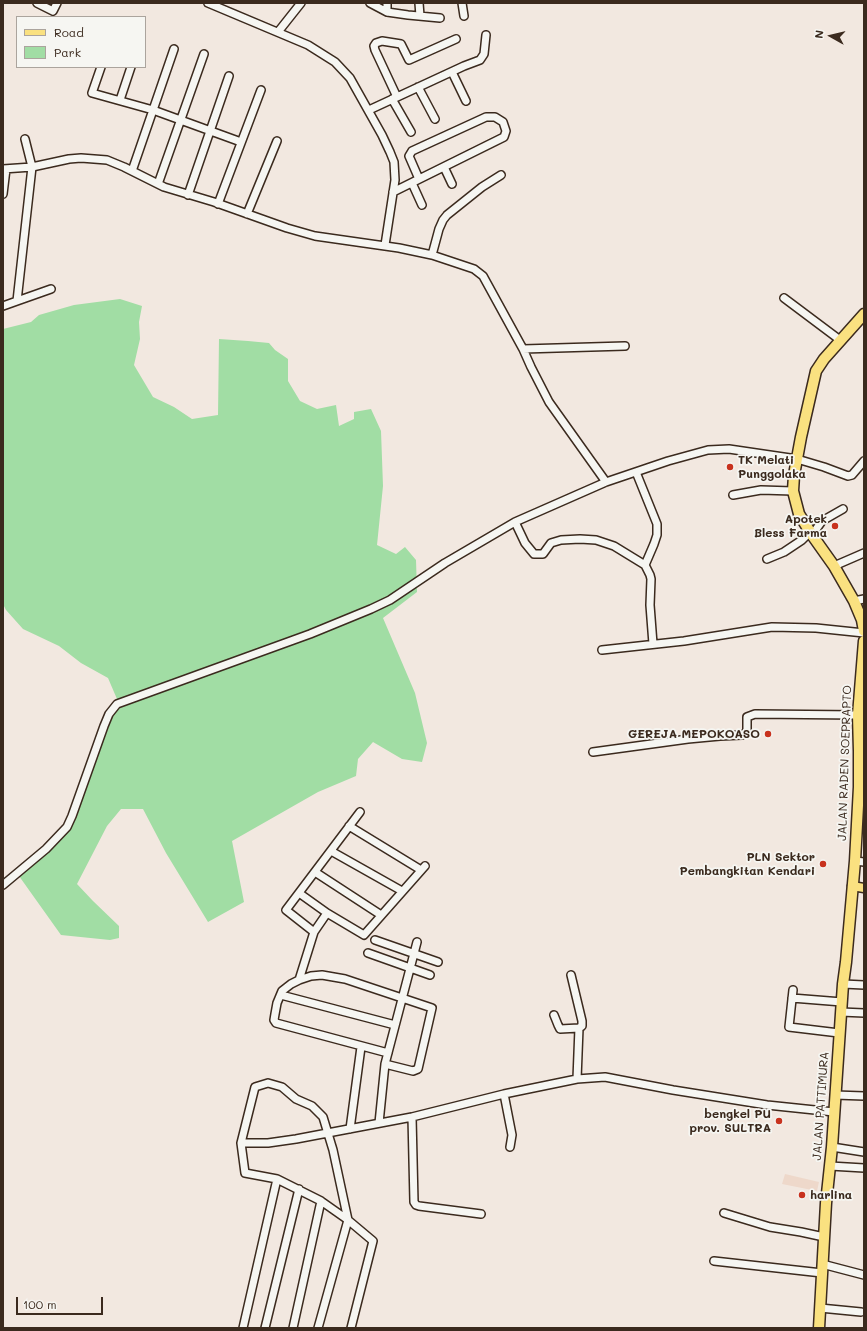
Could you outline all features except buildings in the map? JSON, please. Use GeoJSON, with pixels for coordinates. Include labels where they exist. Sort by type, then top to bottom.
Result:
{"type":"FeatureCollection","features":[{"type":"Feature","properties":{"kind":"highway"},"geometry":{"type":"LineString","coordinates":[[864,314],[840,340],[816,371],[797,459],[793,491],[799,514],[811,534],[859,600],[864,632]]}},
{"type":"Feature","properties":{"kind":"highway","name":"JALAN RADEN SOEPRAPTO"},"geometry":{"type":"LineString","coordinates":[[852,886],[859,862],[862,740],[858,715],[862,684],[864,647]]}},
{"type":"Feature","properties":{"kind":"highway","name":"JALAN PATTIMURA"},"geometry":{"type":"LineString","coordinates":[[819,1328],[839,1033],[852,886]]}},
{"type":"Feature","properties":{"kind":"main road"},"geometry":{"type":"LineString","coordinates":[[852,886],[864,888]]}},
{"type":"Feature","properties":{"kind":"street"},"geometry":{"type":"LineString","coordinates":[[37,3],[53,11],[57,3]]}},
{"type":"Feature","properties":{"kind":"street"},"geometry":{"type":"LineString","coordinates":[[208,3],[220,5],[308,44],[335,62],[350,78],[369,110],[394,162],[395,171],[393,192],[385,245]]}},
{"type":"Feature","properties":{"kind":"street"},"geometry":{"type":"LineString","coordinates":[[278,32],[301,3]]}},
{"type":"Feature","properties":{"kind":"street"},"geometry":{"type":"LineString","coordinates":[[370,3],[387,12],[440,18]]}},
{"type":"Feature","properties":{"kind":"street"},"geometry":{"type":"LineString","coordinates":[[387,3],[387,12]]}},
{"type":"Feature","properties":{"kind":"street"},"geometry":{"type":"LineString","coordinates":[[419,3],[420,16]]}},
{"type":"Feature","properties":{"kind":"street"},"geometry":{"type":"LineString","coordinates":[[462,3],[464,16]]}},
{"type":"Feature","properties":{"kind":"street"},"geometry":{"type":"LineString","coordinates":[[369,110],[482,59],[486,35]]}},
{"type":"Feature","properties":{"kind":"street"},"geometry":{"type":"LineString","coordinates":[[411,132],[394,98],[374,46],[376,43],[382,41],[399,43],[403,46],[405,62],[456,40]]}},
{"type":"Feature","properties":{"kind":"street"},"geometry":{"type":"LineString","coordinates":[[132,171],[174,49]]}},
{"type":"Feature","properties":{"kind":"street"},"geometry":{"type":"LineString","coordinates":[[158,184],[204,54]]}},
{"type":"Feature","properties":{"kind":"street"},"geometry":{"type":"LineString","coordinates":[[101,68],[92,93],[152,110],[241,142]]}},
{"type":"Feature","properties":{"kind":"street"},"geometry":{"type":"LineString","coordinates":[[120,100],[131,68]]}},
{"type":"Feature","properties":{"kind":"street"},"geometry":{"type":"LineString","coordinates":[[452,72],[466,101]]}},
{"type":"Feature","properties":{"kind":"street"},"geometry":{"type":"LineString","coordinates":[[188,195],[229,76]]}},
{"type":"Feature","properties":{"kind":"street"},"geometry":{"type":"LineString","coordinates":[[418,87],[435,119]]}},
{"type":"Feature","properties":{"kind":"street"},"geometry":{"type":"LineString","coordinates":[[218,204],[261,90]]}},
{"type":"Feature","properties":{"kind":"street"},"geometry":{"type":"LineString","coordinates":[[393,192],[504,138],[506,131],[503,122],[495,117],[486,116],[412,151],[410,156],[419,179]]}},
{"type":"Feature","properties":{"kind":"street"},"geometry":{"type":"LineString","coordinates":[[17,301],[32,166],[25,139]]}},
{"type":"Feature","properties":{"kind":"street"},"geometry":{"type":"LineString","coordinates":[[247,214],[277,141]]}},
{"type":"Feature","properties":{"kind":"street"},"geometry":{"type":"LineString","coordinates":[[3,194],[5,169],[32,166],[69,159],[107,160],[158,184],[287,228],[315,236],[385,245],[432,255],[474,269],[483,276],[523,349],[549,402],[606,482]]}},
{"type":"Feature","properties":{"kind":"street"},"geometry":{"type":"LineString","coordinates":[[444,167],[452,184]]}},
{"type":"Feature","properties":{"kind":"street"},"geometry":{"type":"LineString","coordinates":[[432,255],[439,229],[447,215],[482,187],[501,175]]}},
{"type":"Feature","properties":{"kind":"street"},"geometry":{"type":"LineString","coordinates":[[412,183],[422,205]]}},
{"type":"Feature","properties":{"kind":"street"},"geometry":{"type":"LineString","coordinates":[[3,306],[51,289]]}},
{"type":"Feature","properties":{"kind":"street"},"geometry":{"type":"LineString","coordinates":[[784,298],[840,340]]}},
{"type":"Feature","properties":{"kind":"street"},"geometry":{"type":"LineString","coordinates":[[523,349],[624,346]]}},
{"type":"Feature","properties":{"kind":"street"},"geometry":{"type":"LineString","coordinates":[[3,885],[46,849],[67,827],[104,726],[109,714],[117,704],[310,634],[371,609],[390,600],[444,563],[515,522],[606,482],[636,472],[701,451],[713,449],[729,449],[797,459],[848,476],[852,475],[864,461]]}},
{"type":"Feature","properties":{"kind":"street"},"geometry":{"type":"LineString","coordinates":[[636,472],[657,524],[657,535],[645,565]]}},
{"type":"Feature","properties":{"kind":"street"},"geometry":{"type":"LineString","coordinates":[[733,495],[761,490],[793,491]]}},
{"type":"Feature","properties":{"kind":"street"},"geometry":{"type":"LineString","coordinates":[[767,559],[784,552],[811,534],[822,521],[843,509]]}},
{"type":"Feature","properties":{"kind":"street"},"geometry":{"type":"LineString","coordinates":[[515,522],[525,543],[534,554],[543,554],[547,547],[555,541],[569,539],[596,540],[614,546],[645,565],[651,580],[650,605],[652,644]]}},
{"type":"Feature","properties":{"kind":"street"},"geometry":{"type":"LineString","coordinates":[[834,566],[864,553]]}},
{"type":"Feature","properties":{"kind":"street"},"geometry":{"type":"LineString","coordinates":[[602,650],[684,641],[772,627],[816,628],[864,632]]}},
{"type":"Feature","properties":{"kind":"street"},"geometry":{"type":"LineString","coordinates":[[593,752],[688,739],[742,735],[747,732],[747,717],[755,714],[858,715]]}},
{"type":"Feature","properties":{"kind":"street"},"geometry":{"type":"LineString","coordinates":[[314,932],[286,910],[360,812]]}},
{"type":"Feature","properties":{"kind":"street"},"geometry":{"type":"LineString","coordinates":[[299,893],[327,913],[364,935],[423,868],[349,826]]}},
{"type":"Feature","properties":{"kind":"street"},"geometry":{"type":"LineString","coordinates":[[331,851],[402,891]]}},
{"type":"Feature","properties":{"kind":"street"},"geometry":{"type":"LineString","coordinates":[[315,872],[381,915]]}},
{"type":"Feature","properties":{"kind":"street"},"geometry":{"type":"LineString","coordinates":[[299,980],[314,932],[327,913]]}},
{"type":"Feature","properties":{"kind":"street"},"geometry":{"type":"LineString","coordinates":[[375,940],[438,962]]}},
{"type":"Feature","properties":{"kind":"street"},"geometry":{"type":"LineString","coordinates":[[379,1123],[388,1053],[417,942]]}},
{"type":"Feature","properties":{"kind":"street"},"geometry":{"type":"LineString","coordinates":[[368,953],[430,975]]}},
{"type":"Feature","properties":{"kind":"street"},"geometry":{"type":"LineString","coordinates":[[386,1064],[413,1071],[418,1069],[432,1008],[345,979],[322,975],[311,976],[299,980],[285,988],[281,995],[275,1014],[274,1020],[276,1023],[388,1053]]}},
{"type":"Feature","properties":{"kind":"street"},"geometry":{"type":"LineString","coordinates":[[571,975],[582,1017],[582,1026],[579,1028],[577,1079]]}},
{"type":"Feature","properties":{"kind":"street"},"geometry":{"type":"LineString","coordinates":[[843,984],[864,985]]}},
{"type":"Feature","properties":{"kind":"street"},"geometry":{"type":"LineString","coordinates":[[793,990],[789,1027],[839,1033]]}},
{"type":"Feature","properties":{"kind":"street"},"geometry":{"type":"LineString","coordinates":[[281,995],[395,1026]]}},
{"type":"Feature","properties":{"kind":"street"},"geometry":{"type":"LineString","coordinates":[[792,998],[842,1002]]}},
{"type":"Feature","properties":{"kind":"street"},"geometry":{"type":"LineString","coordinates":[[842,1012],[864,1013]]}},
{"type":"Feature","properties":{"kind":"street"},"geometry":{"type":"LineString","coordinates":[[554,1016],[560,1028],[579,1028]]}},
{"type":"Feature","properties":{"kind":"street"},"geometry":{"type":"LineString","coordinates":[[350,1129],[362,1046]]}},
{"type":"Feature","properties":{"kind":"street"},"geometry":{"type":"LineString","coordinates":[[241,1143],[281,1141],[328,1133],[412,1117],[504,1094],[577,1079],[605,1077],[673,1090],[767,1105],[834,1112]]}},
{"type":"Feature","properties":{"kind":"street"},"geometry":{"type":"LineString","coordinates":[[318,1328],[348,1220],[337,1162],[323,1117],[312,1106],[296,1099],[282,1087],[268,1083],[255,1087],[241,1143],[245,1173],[277,1179],[299,1189],[321,1201],[348,1220],[373,1241],[351,1328]]}},
{"type":"Feature","properties":{"kind":"street"},"geometry":{"type":"LineString","coordinates":[[504,1094],[512,1135],[510,1147]]}},
{"type":"Feature","properties":{"kind":"street"},"geometry":{"type":"LineString","coordinates":[[835,1095],[864,1096]]}},
{"type":"Feature","properties":{"kind":"street"},"geometry":{"type":"LineString","coordinates":[[412,1117],[414,1202],[416,1205],[481,1214]]}},
{"type":"Feature","properties":{"kind":"street"},"geometry":{"type":"LineString","coordinates":[[832,1147],[864,1152]]}},
{"type":"Feature","properties":{"kind":"street"},"geometry":{"type":"LineString","coordinates":[[830,1166],[864,1168]]}},
{"type":"Feature","properties":{"kind":"street"},"geometry":{"type":"LineString","coordinates":[[243,1328],[277,1179]]}},
{"type":"Feature","properties":{"kind":"street"},"geometry":{"type":"LineString","coordinates":[[265,1328],[299,1189]]}},
{"type":"Feature","properties":{"kind":"street"},"geometry":{"type":"LineString","coordinates":[[293,1328],[321,1201]]}},
{"type":"Feature","properties":{"kind":"street"},"geometry":{"type":"LineString","coordinates":[[724,1213],[770,1227],[824,1237]]}},
{"type":"Feature","properties":{"kind":"street"},"geometry":{"type":"LineString","coordinates":[[714,1261],[822,1268],[864,1275]]}},
{"type":"Feature","properties":{"kind":"street"},"geometry":{"type":"LineString","coordinates":[[820,1308],[862,1312]]}},
{"type":"Feature","properties":{"kind":"shaded area"},"geometry":{"type":"Polygon","coordinates":[[[785,1174],[819,1182],[817,1191],[782,1184],[785,1174]]]}},
{"type":"Feature","properties":{"kind":"green space"},"geometry":{"type":"Polygon","coordinates":[[[120,299],[142,306],[139,322],[140,339],[134,365],[153,397],[174,407],[192,419],[218,415],[219,339],[269,343],[275,350],[288,359],[288,381],[300,401],[317,409],[336,405],[339,426],[354,419],[354,412],[371,409],[381,431],[383,486],[377,545],[396,554],[405,547],[416,560],[417,592],[383,618],[415,693],[427,743],[422,762],[402,759],[373,742],[358,759],[356,776],[318,792],[232,841],[244,902],[208,922],[166,853],[143,809],[121,809],[107,826],[77,884],[119,926],[119,938],[110,940],[61,935],[19,876],[62,837],[112,716],[120,706],[108,678],[81,663],[59,646],[23,629],[6,610],[3,604],[3,329],[31,322],[39,315],[74,305],[120,299]]]}},
{"type":"Feature","properties":{"kind":"place","name":"TK Melati Punggolaka"},"geometry":{"type":"Point","coordinates":[730,467]}},
{"type":"Feature","properties":{"kind":"place","name":"Apotek Bless Farma"},"geometry":{"type":"Point","coordinates":[835,526]}},
{"type":"Feature","properties":{"kind":"place","name":"GEREJA MEPOKOASO"},"geometry":{"type":"Point","coordinates":[768,734]}},
{"type":"Feature","properties":{"kind":"place","name":"PLN Sektor Pembangkitan Kendari"},"geometry":{"type":"Point","coordinates":[823,864]}},
{"type":"Feature","properties":{"kind":"place","name":"bengkel PU prov. SULTRA"},"geometry":{"type":"Point","coordinates":[779,1121]}},
{"type":"Feature","properties":{"kind":"place","name":"harlina"},"geometry":{"type":"Point","coordinates":[802,1195]}}]}
